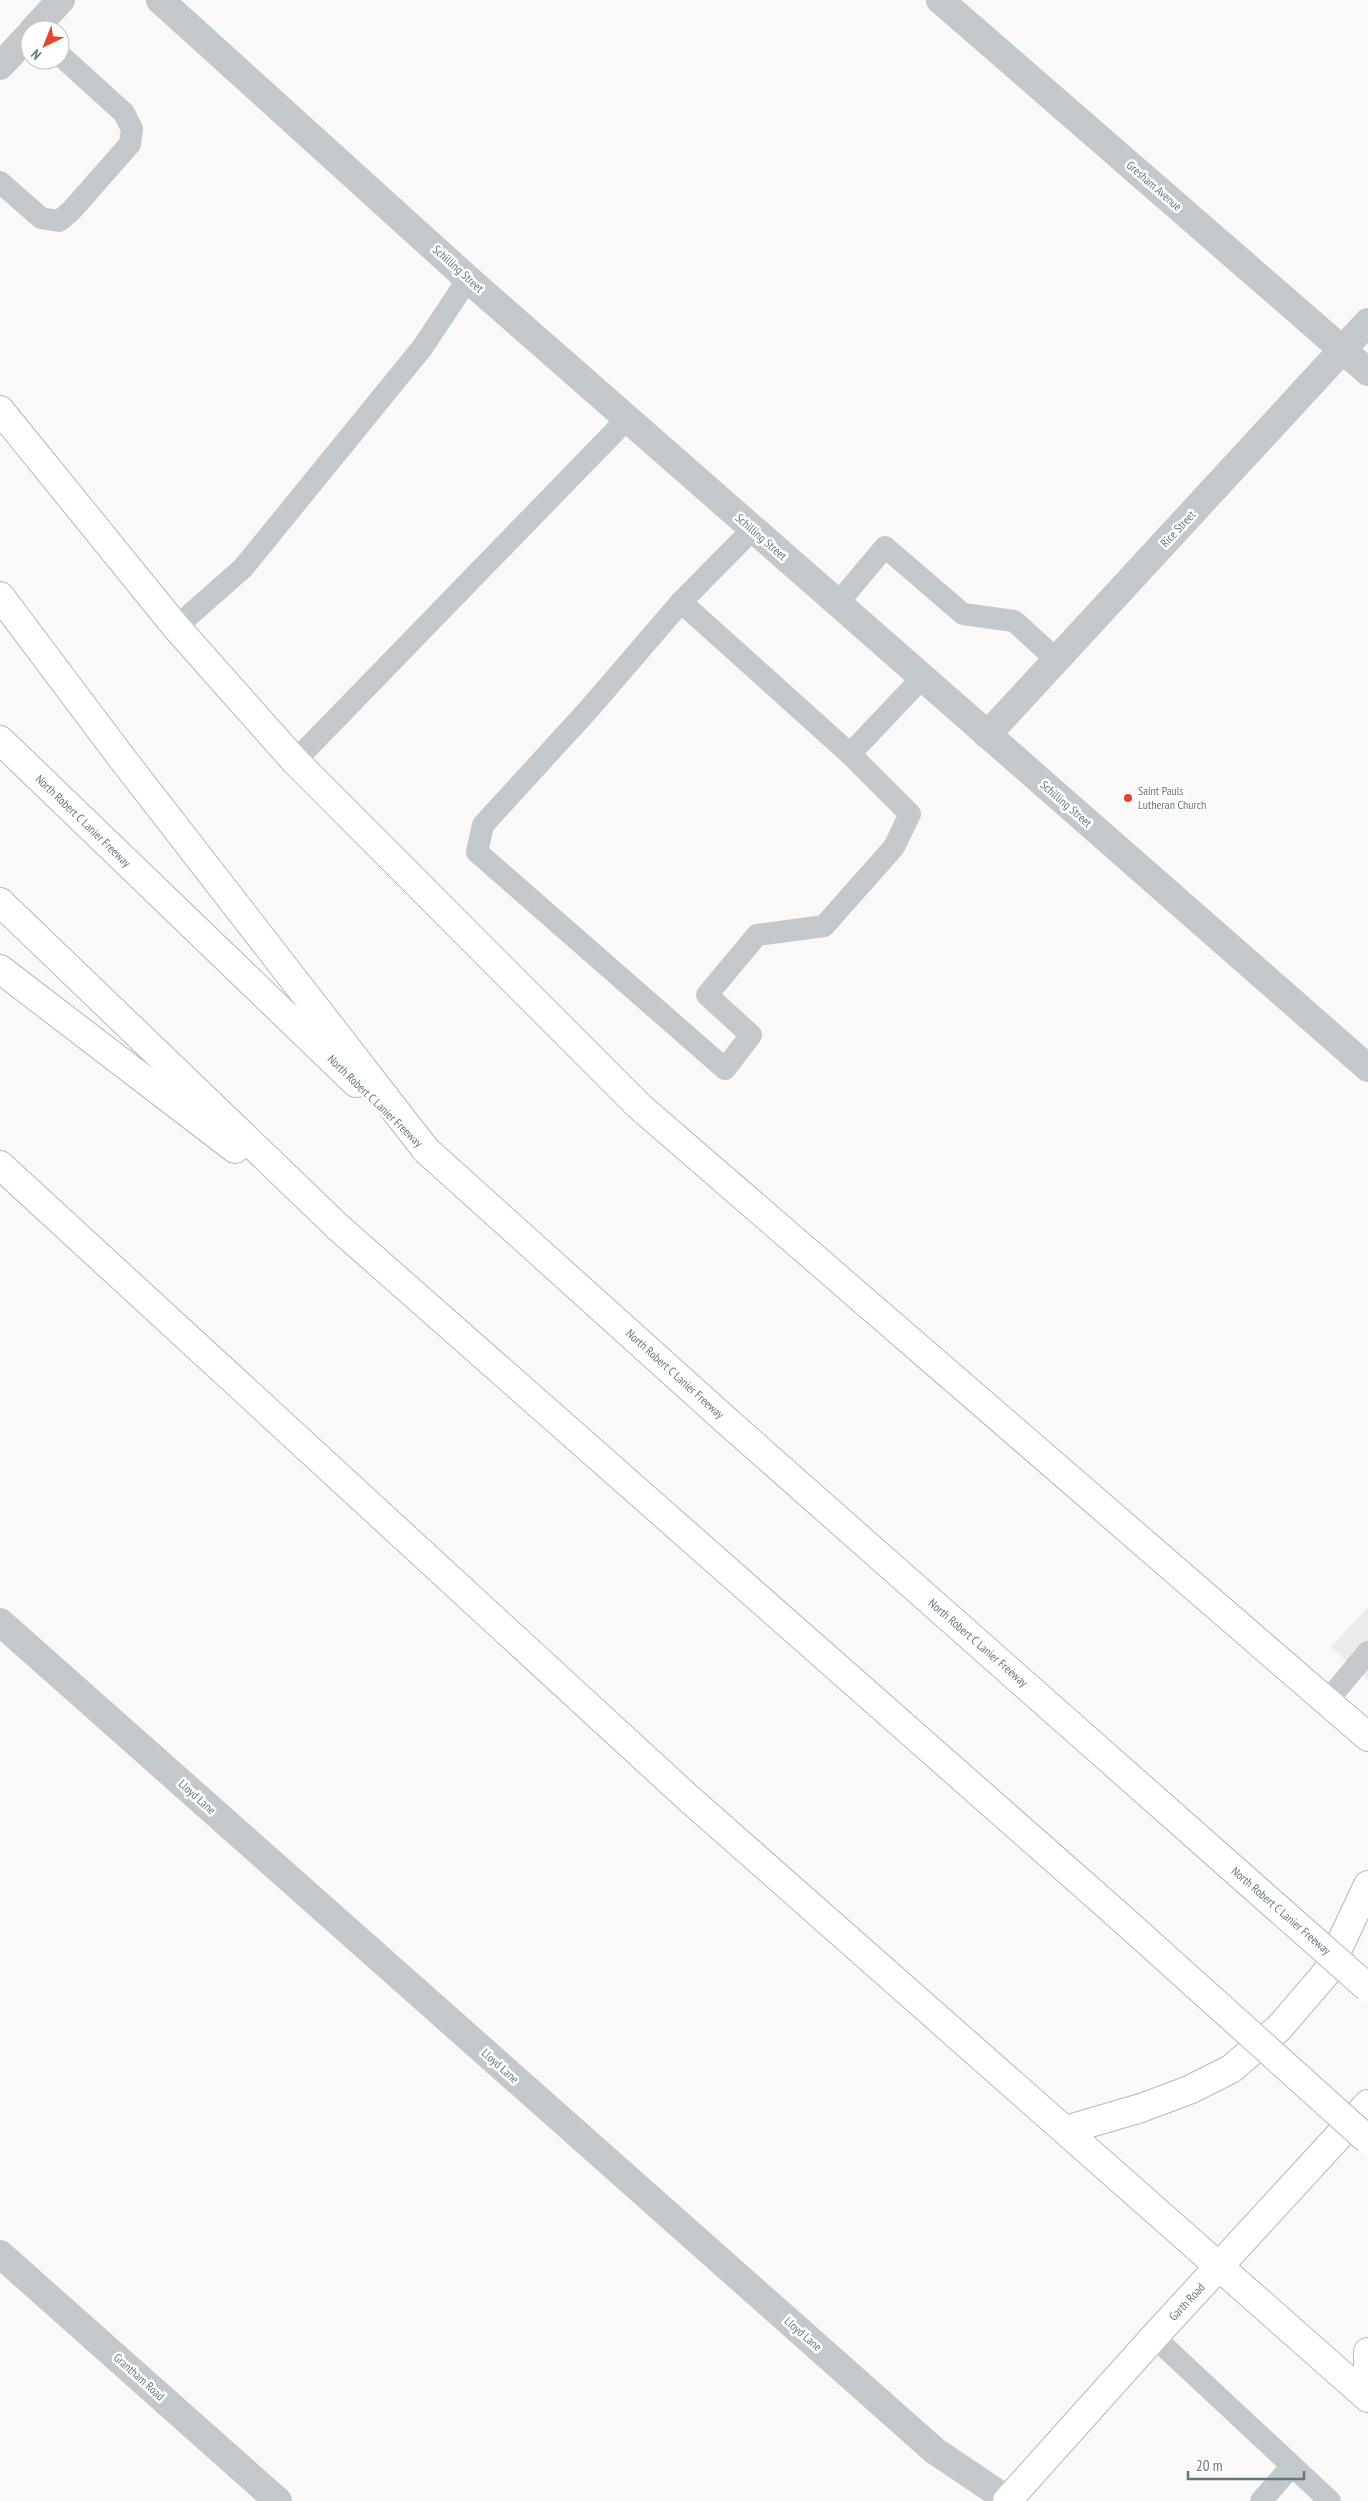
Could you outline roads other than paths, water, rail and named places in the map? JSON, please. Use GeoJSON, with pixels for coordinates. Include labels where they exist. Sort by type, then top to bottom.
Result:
{"type":"FeatureCollection","features":[{"type":"Feature","properties":{"kind":"main road"},"geometry":{"type":"LineString","coordinates":[[0,410],[176,627],[295,761],[639,1106],[1328,1700],[1368,1737]]}},
{"type":"Feature","properties":{"kind":"main road"},"geometry":{"type":"LineString","coordinates":[[0,596],[121,757],[426,1150]]}},
{"type":"Feature","properties":{"kind":"main road","name":"North Robert C Lanier Freeway"},"geometry":{"type":"LineString","coordinates":[[0,740],[426,1150],[729,1423],[1368,1988]]}},
{"type":"Feature","properties":{"kind":"main road"},"geometry":{"type":"LineString","coordinates":[[0,902],[339,1228],[1118,1915],[1368,2140]]}},
{"type":"Feature","properties":{"kind":"main road"},"geometry":{"type":"LineString","coordinates":[[0,970],[339,1228]]}},
{"type":"Feature","properties":{"kind":"main road"},"geometry":{"type":"LineString","coordinates":[[0,1165],[686,1796],[1066,2130],[1218,2268],[1368,2398]]}},
{"type":"Feature","properties":{"kind":"main road"},"geometry":{"type":"LineString","coordinates":[[1066,2130],[1141,2108],[1189,2090],[1231,2069],[1279,2028],[1326,1972],[1368,1885]]}},
{"type":"Feature","properties":{"kind":"main road","name":"Garth Road"},"geometry":{"type":"LineString","coordinates":[[1008,2501],[1154,2337],[1368,2104]]}},
{"type":"Feature","properties":{"kind":"main road"},"geometry":{"type":"LineString","coordinates":[[1368,2352],[1368,2375]]}},
{"type":"Feature","properties":{"kind":"street"},"geometry":{"type":"LineString","coordinates":[[43,20],[61,0]]}},
{"type":"Feature","properties":{"kind":"street","name":"Schilling Street"},"geometry":{"type":"LineString","coordinates":[[160,0],[468,279],[1368,1068]]}},
{"type":"Feature","properties":{"kind":"street","name":"Gresham Avenue"},"geometry":{"type":"LineString","coordinates":[[940,0],[1368,372]]}},
{"type":"Feature","properties":{"kind":"street"},"geometry":{"type":"LineString","coordinates":[[0,66],[20,45]]}},
{"type":"Feature","properties":{"kind":"street","name":"Rice Street"},"geometry":{"type":"LineString","coordinates":[[987,735],[1368,322]]}},
{"type":"Feature","properties":{"kind":"street","name":"Lloyd Lane"},"geometry":{"type":"LineString","coordinates":[[0,1622],[928,2444],[1008,2501]]}},
{"type":"Feature","properties":{"kind":"street","name":"Grantham Road"},"geometry":{"type":"LineString","coordinates":[[0,2254],[278,2501]]}},
{"type":"Feature","properties":{"kind":"lane"},"geometry":{"type":"LineString","coordinates":[[0,182],[41,218],[59,221],[71,211],[130,144],[132,129],[124,113],[70,64]]}},
{"type":"Feature","properties":{"kind":"lane"},"geometry":{"type":"LineString","coordinates":[[176,627],[243,568],[422,348],[468,279]]}},
{"type":"Feature","properties":{"kind":"lane"},"geometry":{"type":"LineString","coordinates":[[295,761],[627,419]]}},
{"type":"Feature","properties":{"kind":"lane"},"geometry":{"type":"LineString","coordinates":[[681,602],[850,754],[910,814],[894,847],[824,926],[757,935],[707,995],[751,1035],[725,1069],[477,852],[483,825],[589,709],[681,602],[753,530]]}},
{"type":"Feature","properties":{"kind":"lane"},"geometry":{"type":"LineString","coordinates":[[837,604],[885,547],[963,614],[1014,621],[1057,660]]}},
{"type":"Feature","properties":{"kind":"lane"},"geometry":{"type":"LineString","coordinates":[[850,754],[922,678]]}},
{"type":"Feature","properties":{"kind":"lane"},"geometry":{"type":"LineString","coordinates":[[1328,1700],[1368,1652]]}},
{"type":"Feature","properties":{"kind":"lane"},"geometry":{"type":"LineString","coordinates":[[1154,2337],[1291,2467],[1330,2501]]}},
{"type":"Feature","properties":{"kind":"lane"},"geometry":{"type":"LineString","coordinates":[[1261,2501],[1291,2467]]}},
{"type":"Feature","properties":{"kind":"place","name":"Saint Pauls Lutheran Church"},"geometry":{"type":"Point","coordinates":[1128,798]}}]}
